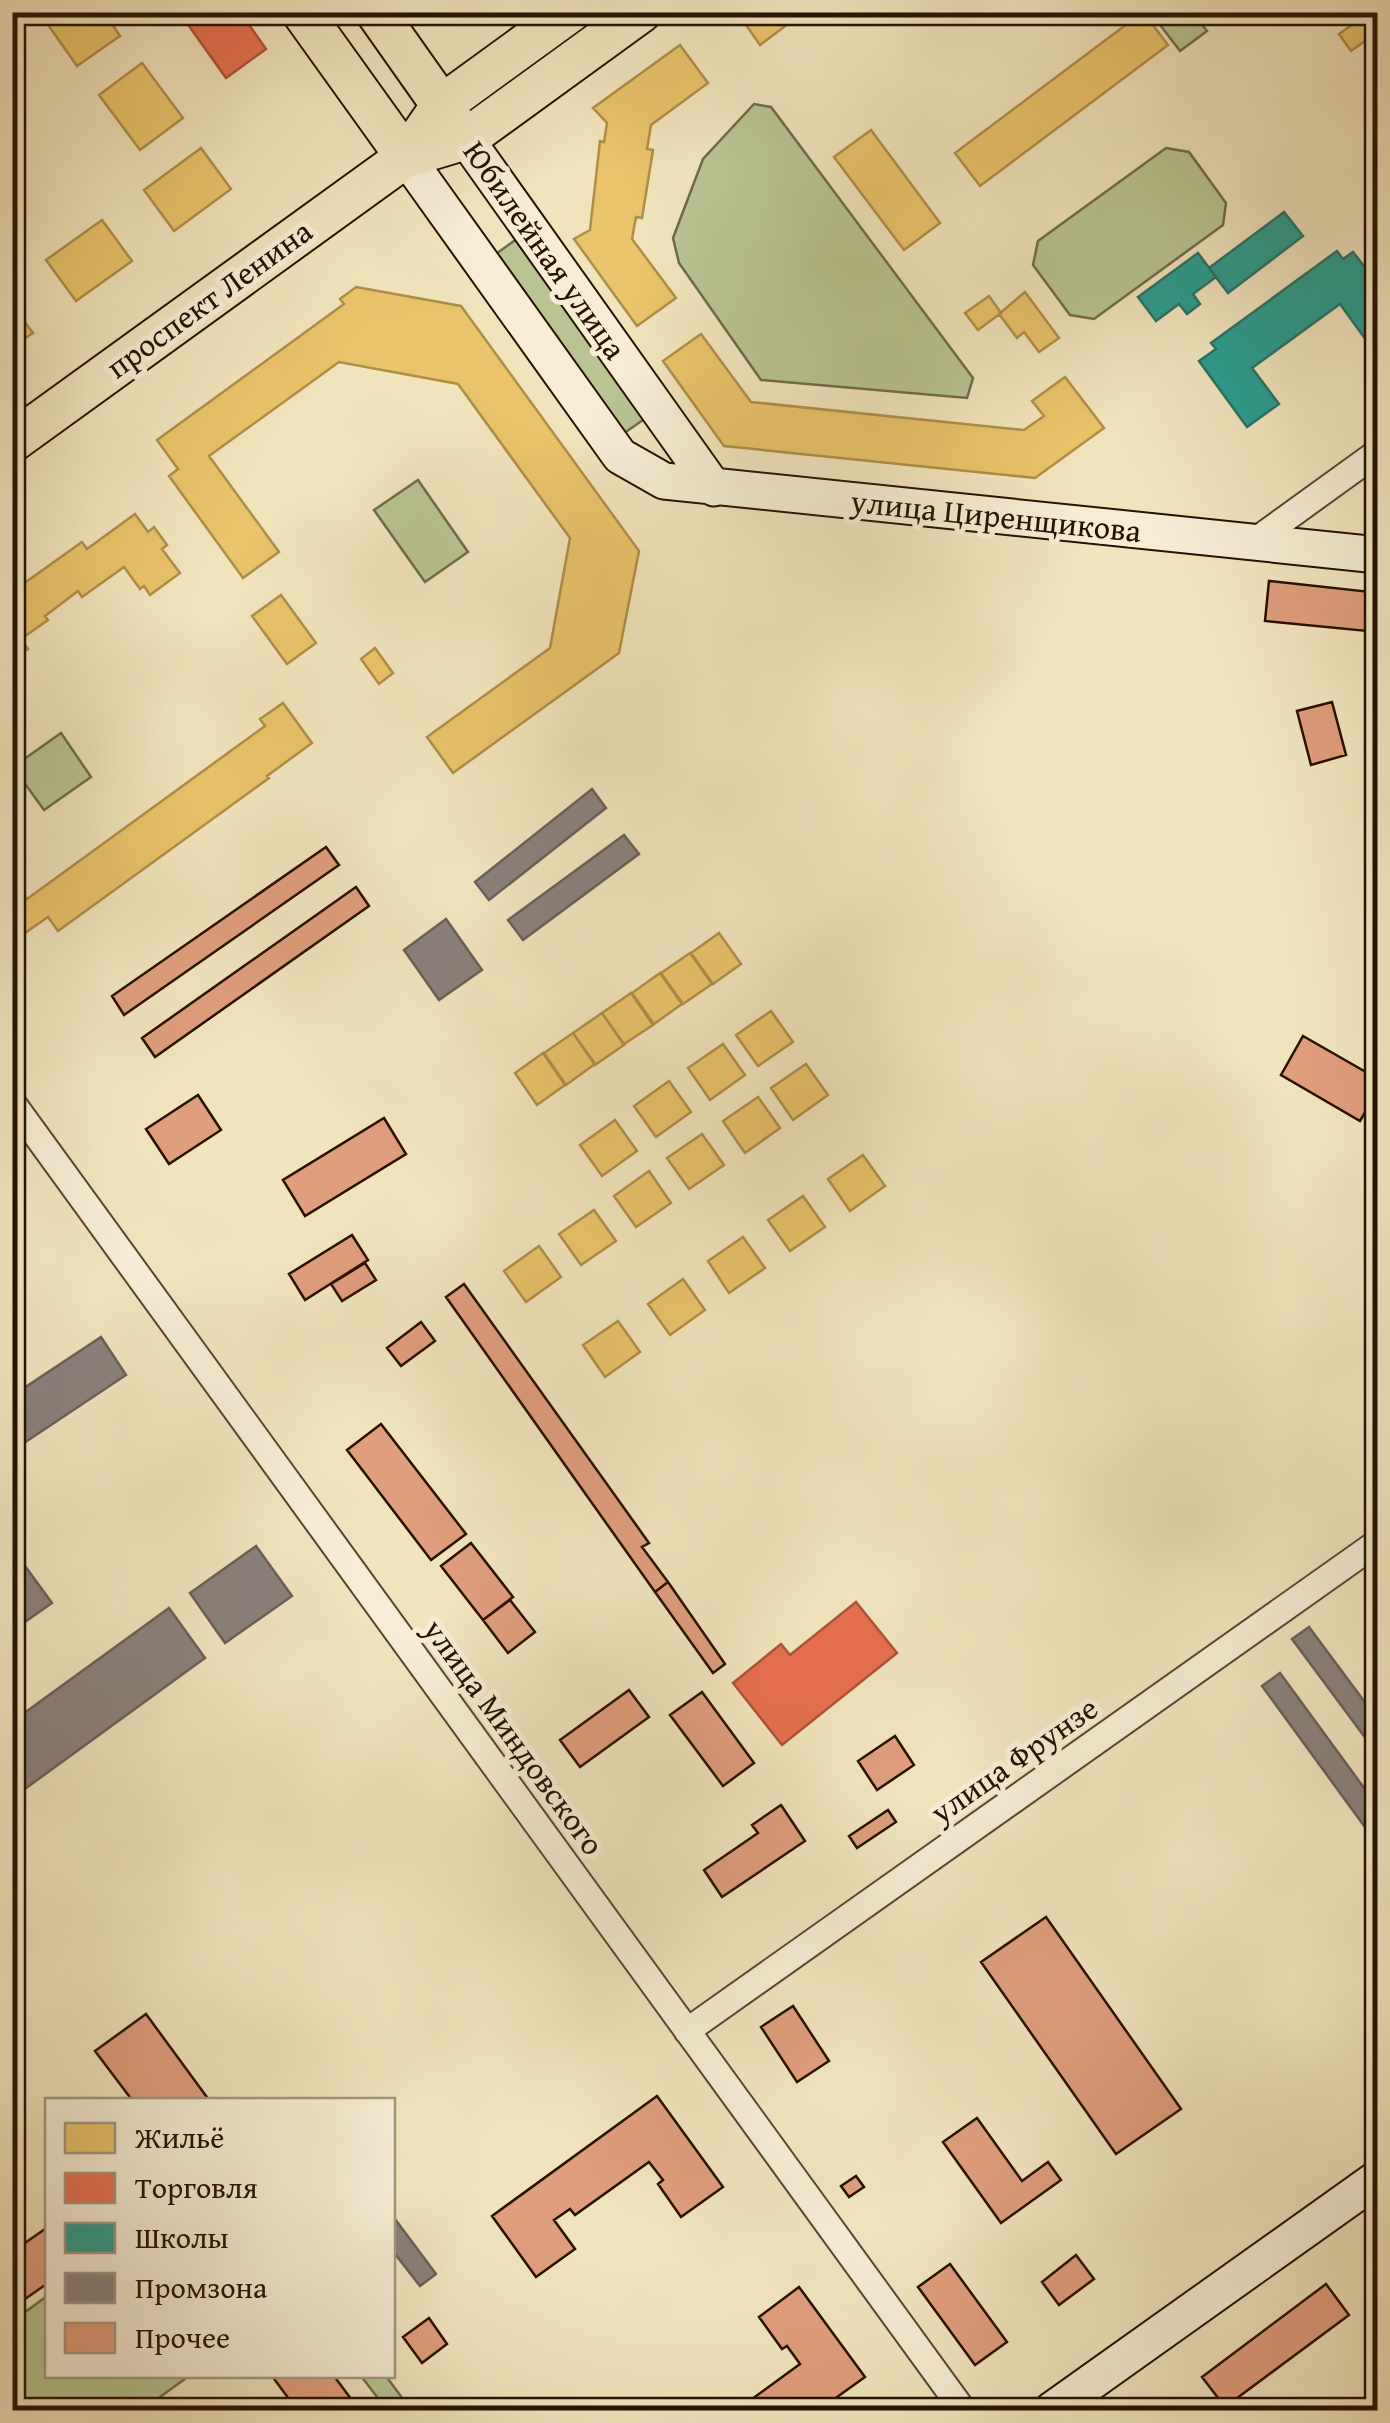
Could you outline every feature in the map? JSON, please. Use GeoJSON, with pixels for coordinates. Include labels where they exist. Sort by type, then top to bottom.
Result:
{"type":"FeatureCollection","features":[{"type":"Feature","properties":{"kind":"main road"},"geometry":{"type":"LineString","coordinates":[[302,12],[406,156]]}},
{"type":"Feature","properties":{"kind":"main road","name":"Юбилейная улица"},"geometry":{"type":"LineString","coordinates":[[376,12],[466,140]]}},
{"type":"Feature","properties":{"kind":"main road","name":"проспект Ленина"},"geometry":{"type":"LineString","coordinates":[[12,442],[406,156],[442,105],[570,12]]}},
{"type":"Feature","properties":{"kind":"main road","name":"проспект Ленина"},"geometry":{"type":"LineString","coordinates":[[406,156],[466,140],[642,12]]}},
{"type":"Feature","properties":{"kind":"street","name":"Юбилейная улица"},"geometry":{"type":"LineString","coordinates":[[466,140],[714,488]]}},
{"type":"Feature","properties":{"kind":"street","name":"улица Циренщикова"},"geometry":{"type":"LineString","coordinates":[[406,156],[620,456],[664,482],[1378,555]]}},
{"type":"Feature","properties":{"kind":"street"},"geometry":{"type":"LineString","coordinates":[[1252,542],[1378,452]]}},
{"type":"Feature","properties":{"kind":"street","name":"улица Миндовского"},"geometry":{"type":"LineString","coordinates":[[12,1102],[963,2410]]}},
{"type":"Feature","properties":{"kind":"street","name":"улица Фрунзе"},"geometry":{"type":"LineString","coordinates":[[687,2030],[1378,1542]]}},
{"type":"Feature","properties":{"kind":"street"},"geometry":{"type":"LineString","coordinates":[[1052,2410],[1378,2178]]}},
{"type":"Feature","properties":{"kind":"green space"},"geometry":{"type":"Polygon","coordinates":[[[1151,13],[1193,13],[1207,31],[1180,51],[1151,13]]]}},
{"type":"Feature","properties":{"kind":"green space"},"geometry":{"type":"Polygon","coordinates":[[[754,104],[771,107],[973,378],[967,398],[761,380],[679,263],[673,238],[703,159],[754,104]]]}},
{"type":"Feature","properties":{"kind":"green space"},"geometry":{"type":"Polygon","coordinates":[[[1166,148],[1189,152],[1226,203],[1223,225],[1094,319],[1070,315],[1033,265],[1038,241],[1166,148]]]}},
{"type":"Feature","properties":{"kind":"green space"},"geometry":{"type":"Polygon","coordinates":[[[518,238],[646,418],[617,438],[489,259],[518,238]]]}},
{"type":"Feature","properties":{"kind":"green space"},"geometry":{"type":"Polygon","coordinates":[[[418,480],[468,552],[425,582],[374,510],[418,480]]]}},
{"type":"Feature","properties":{"kind":"green space"},"geometry":{"type":"Polygon","coordinates":[[[61,733],[91,777],[44,810],[13,767],[61,733]]]}},
{"type":"Feature","properties":{"kind":"green space"},"geometry":{"type":"Polygon","coordinates":[[[45,2297],[45,2378],[186,2378],[142,2410],[13,2410],[13,2321],[45,2297]]]}},
{"type":"Feature","properties":{"kind":"green space"},"geometry":{"type":"Polygon","coordinates":[[[363,2378],[387,2378],[411,2410],[387,2410],[363,2378]]]}},
{"type":"Feature","properties":{"kind":"building: Жильё"},"geometry":{"type":"Polygon","coordinates":[[[39,12],[104,12],[120,36],[77,66],[39,12]]]}},
{"type":"Feature","properties":{"kind":"building: Жильё"},"geometry":{"type":"Polygon","coordinates":[[[737,12],[804,12],[760,45],[737,12]]]}},
{"type":"Feature","properties":{"kind":"building: Жильё"},"geometry":{"type":"Polygon","coordinates":[[[1143,12],[1168,45],[980,186],[955,153],[1143,12]]]}},
{"type":"Feature","properties":{"kind":"building: Жильё"},"geometry":{"type":"Polygon","coordinates":[[[1360,19],[1372,36],[1351,51],[1339,34],[1360,19]]]}},
{"type":"Feature","properties":{"kind":"building: Жильё"},"geometry":{"type":"Polygon","coordinates":[[[680,45],[708,83],[651,125],[647,149],[653,150],[642,218],[636,217],[632,239],[676,298],[637,326],[574,239],[590,230],[600,141],[604,142],[607,123],[593,108],[680,45]]]}},
{"type":"Feature","properties":{"kind":"building: Жильё"},"geometry":{"type":"Polygon","coordinates":[[[142,63],[183,118],[140,150],[99,95],[142,63]]]}},
{"type":"Feature","properties":{"kind":"building: Жильё"},"geometry":{"type":"Polygon","coordinates":[[[871,130],[940,223],[904,250],[834,157],[871,130]]]}},
{"type":"Feature","properties":{"kind":"building: Жильё"},"geometry":{"type":"Polygon","coordinates":[[[201,148],[231,189],[174,231],[144,190],[201,148]]]}},
{"type":"Feature","properties":{"kind":"building: Жильё"},"geometry":{"type":"Polygon","coordinates":[[[102,220],[132,261],[76,301],[46,260],[102,220]]]}},
{"type":"Feature","properties":{"kind":"building: Жильё"},"geometry":{"type":"Polygon","coordinates":[[[356,287],[461,306],[639,551],[619,653],[453,773],[427,737],[550,648],[570,538],[458,384],[339,362],[209,456],[279,552],[243,578],[169,476],[178,469],[157,440],[344,304],[340,299],[356,287]]]}},
{"type":"Feature","properties":{"kind":"building: Жильё"},"geometry":{"type":"Polygon","coordinates":[[[1025,292],[1059,338],[1039,352],[1024,332],[1017,338],[999,314],[1025,292]]]}},
{"type":"Feature","properties":{"kind":"building: Жильё"},"geometry":{"type":"Polygon","coordinates":[[[989,296],[1001,313],[978,330],[965,313],[989,296]]]}},
{"type":"Feature","properties":{"kind":"building: Жильё"},"geometry":{"type":"Polygon","coordinates":[[[12,305],[33,333],[12,347],[12,305]]]}},
{"type":"Feature","properties":{"kind":"building: Жильё"},"geometry":{"type":"Polygon","coordinates":[[[701,334],[751,402],[1024,430],[1044,416],[1032,401],[1065,377],[1104,428],[1035,478],[724,446],[663,361],[701,334]]]}},
{"type":"Feature","properties":{"kind":"building: Жильё"},"geometry":{"type":"Polygon","coordinates":[[[135,514],[148,532],[154,527],[167,545],[162,549],[180,573],[150,595],[144,586],[140,589],[124,567],[82,597],[78,591],[45,616],[48,620],[21,639],[28,649],[12,660],[12,592],[82,542],[87,549],[135,514]]]}},
{"type":"Feature","properties":{"kind":"building: Жильё"},"geometry":{"type":"Polygon","coordinates":[[[281,595],[316,643],[287,664],[252,616],[281,595]]]}},
{"type":"Feature","properties":{"kind":"building: Жильё"},"geometry":{"type":"Polygon","coordinates":[[[375,648],[393,673],[379,684],[361,659],[375,648]]]}},
{"type":"Feature","properties":{"kind":"building: Жильё"},"geometry":{"type":"Polygon","coordinates":[[[283,703],[312,743],[58,931],[48,917],[12,942],[12,879],[27,899],[265,726],[260,719],[283,703]]]}},
{"type":"Feature","properties":{"kind":"building: Жильё"},"geometry":{"type":"Polygon","coordinates":[[[719,933],[741,964],[713,984],[691,953],[719,933]]]}},
{"type":"Feature","properties":{"kind":"building: Жильё"},"geometry":{"type":"Polygon","coordinates":[[[690,953],[712,984],[683,1004],[661,973],[690,953]]]}},
{"type":"Feature","properties":{"kind":"building: Жильё"},"geometry":{"type":"Polygon","coordinates":[[[660,973],[682,1004],[654,1024],[632,993],[660,973]]]}},
{"type":"Feature","properties":{"kind":"building: Жильё"},"geometry":{"type":"Polygon","coordinates":[[[631,993],[653,1025],[624,1044],[602,1013],[631,993]]]}},
{"type":"Feature","properties":{"kind":"building: Жильё"},"geometry":{"type":"Polygon","coordinates":[[[771,1011],[793,1042],[758,1066],[736,1035],[771,1011]]]}},
{"type":"Feature","properties":{"kind":"building: Жильё"},"geometry":{"type":"Polygon","coordinates":[[[602,1013],[624,1045],[595,1065],[573,1033],[602,1013]]]}},
{"type":"Feature","properties":{"kind":"building: Жильё"},"geometry":{"type":"Polygon","coordinates":[[[573,1033],[595,1064],[566,1085],[544,1053],[573,1033]]]}},
{"type":"Feature","properties":{"kind":"building: Жильё"},"geometry":{"type":"Polygon","coordinates":[[[723,1044],[745,1075],[710,1100],[688,1068],[723,1044]]]}},
{"type":"Feature","properties":{"kind":"building: Жильё"},"geometry":{"type":"Polygon","coordinates":[[[543,1053],[565,1085],[537,1105],[515,1073],[543,1053]]]}},
{"type":"Feature","properties":{"kind":"building: Жильё"},"geometry":{"type":"Polygon","coordinates":[[[806,1064],[828,1095],[793,1120],[771,1088],[806,1064]]]}},
{"type":"Feature","properties":{"kind":"building: Жильё"},"geometry":{"type":"Polygon","coordinates":[[[669,1081],[691,1112],[656,1137],[634,1106],[669,1081]]]}},
{"type":"Feature","properties":{"kind":"building: Жильё"},"geometry":{"type":"Polygon","coordinates":[[[758,1097],[780,1128],[745,1153],[723,1121],[758,1097]]]}},
{"type":"Feature","properties":{"kind":"building: Жильё"},"geometry":{"type":"Polygon","coordinates":[[[615,1120],[637,1151],[602,1176],[580,1145],[615,1120]]]}},
{"type":"Feature","properties":{"kind":"building: Жильё"},"geometry":{"type":"Polygon","coordinates":[[[702,1134],[724,1165],[689,1189],[667,1158],[702,1134]]]}},
{"type":"Feature","properties":{"kind":"building: Жильё"},"geometry":{"type":"Polygon","coordinates":[[[863,1155],[885,1186],[850,1211],[828,1179],[863,1155]]]}},
{"type":"Feature","properties":{"kind":"building: Жильё"},"geometry":{"type":"Polygon","coordinates":[[[649,1171],[671,1203],[636,1227],[614,1196],[649,1171]]]}},
{"type":"Feature","properties":{"kind":"building: Жильё"},"geometry":{"type":"Polygon","coordinates":[[[803,1196],[825,1227],[790,1251],[768,1220],[803,1196]]]}},
{"type":"Feature","properties":{"kind":"building: Жильё"},"geometry":{"type":"Polygon","coordinates":[[[594,1210],[616,1241],[581,1265],[559,1234],[594,1210]]]}},
{"type":"Feature","properties":{"kind":"building: Жильё"},"geometry":{"type":"Polygon","coordinates":[[[743,1237],[765,1268],[729,1293],[708,1261],[743,1237]]]}},
{"type":"Feature","properties":{"kind":"building: Жильё"},"geometry":{"type":"Polygon","coordinates":[[[539,1246],[561,1277],[526,1302],[504,1271],[539,1246]]]}},
{"type":"Feature","properties":{"kind":"building: Жильё"},"geometry":{"type":"Polygon","coordinates":[[[683,1279],[705,1310],[670,1335],[648,1304],[683,1279]]]}},
{"type":"Feature","properties":{"kind":"building: Жильё"},"geometry":{"type":"Polygon","coordinates":[[[618,1321],[640,1352],[605,1377],[583,1345],[618,1321]]]}},
{"type":"Feature","properties":{"kind":"building: Торговля"},"geometry":{"type":"Polygon","coordinates":[[[179,12],[240,12],[266,49],[226,78],[179,12]]]}},
{"type":"Feature","properties":{"kind":"building: Торговля"},"geometry":{"type":"Polygon","coordinates":[[[856,1602],[897,1653],[782,1745],[733,1683],[781,1644],[790,1655],[856,1602]]]}},
{"type":"Feature","properties":{"kind":"building: Школы"},"geometry":{"type":"Polygon","coordinates":[[[1284,212],[1303,236],[1228,293],[1209,268],[1284,212]]]}},
{"type":"Feature","properties":{"kind":"building: Школы"},"geometry":{"type":"Polygon","coordinates":[[[1337,251],[1343,259],[1353,252],[1378,284],[1378,332],[1366,340],[1340,304],[1252,368],[1279,404],[1247,427],[1199,361],[1216,349],[1211,343],[1337,251]]]}},
{"type":"Feature","properties":{"kind":"building: Школы"},"geometry":{"type":"Polygon","coordinates":[[[1198,253],[1216,277],[1193,294],[1200,304],[1187,314],[1179,304],[1156,321],[1138,297],[1198,253]]]}},
{"type":"Feature","properties":{"kind":"building: Промзона"},"geometry":{"type":"Polygon","coordinates":[[[592,789],[606,808],[489,900],[475,882],[592,789]]]}},
{"type":"Feature","properties":{"kind":"building: Промзона"},"geometry":{"type":"Polygon","coordinates":[[[624,835],[639,854],[523,940],[508,920],[624,835]]]}},
{"type":"Feature","properties":{"kind":"building: Промзона"},"geometry":{"type":"Polygon","coordinates":[[[446,919],[482,970],[439,1000],[404,950],[446,919]]]}},
{"type":"Feature","properties":{"kind":"building: Промзона"},"geometry":{"type":"Polygon","coordinates":[[[101,1337],[126,1375],[12,1451],[12,1396],[101,1337]]]}},
{"type":"Feature","properties":{"kind":"building: Промзона"},"geometry":{"type":"Polygon","coordinates":[[[256,1546],[292,1596],[225,1643],[190,1593],[256,1546]]]}},
{"type":"Feature","properties":{"kind":"building: Промзона"},"geometry":{"type":"Polygon","coordinates":[[[17,1555],[52,1603],[12,1631],[12,1559],[17,1555]]]}},
{"type":"Feature","properties":{"kind":"building: Промзона"},"geometry":{"type":"Polygon","coordinates":[[[169,1608],[205,1658],[22,1791],[12,1779],[12,1722],[169,1608]]]}},
{"type":"Feature","properties":{"kind":"building: Промзона"},"geometry":{"type":"Polygon","coordinates":[[[1309,1627],[1378,1720],[1378,1755],[1292,1639],[1309,1627]]]}},
{"type":"Feature","properties":{"kind":"building: Промзона"},"geometry":{"type":"Polygon","coordinates":[[[1280,1673],[1378,1807],[1378,1845],[1262,1686],[1280,1673]]]}},
{"type":"Feature","properties":{"kind":"building: Промзона"},"geometry":{"type":"Polygon","coordinates":[[[395,2219],[436,2274],[420,2286],[395,2254],[395,2219]]]}},
{"type":"Feature","properties":{"kind":"building: Прочее"},"geometry":{"type":"Polygon","coordinates":[[[1269,581],[1371,592],[1367,631],[1265,621],[1269,581]]]}},
{"type":"Feature","properties":{"kind":"building: Прочее"},"geometry":{"type":"Polygon","coordinates":[[[1332,702],[1346,755],[1311,765],[1297,711],[1332,702]]]}},
{"type":"Feature","properties":{"kind":"building: Прочее"},"geometry":{"type":"Polygon","coordinates":[[[326,847],[339,865],[124,1015],[112,996],[326,847]]]}},
{"type":"Feature","properties":{"kind":"building: Прочее"},"geometry":{"type":"Polygon","coordinates":[[[356,887],[369,906],[155,1057],[142,1038],[356,887]]]}},
{"type":"Feature","properties":{"kind":"building: Прочее"},"geometry":{"type":"Polygon","coordinates":[[[1303,1036],[1378,1079],[1378,1090],[1360,1121],[1281,1075],[1303,1036]]]}},
{"type":"Feature","properties":{"kind":"building: Прочее"},"geometry":{"type":"Polygon","coordinates":[[[198,1095],[221,1130],[169,1164],[146,1129],[198,1095]]]}},
{"type":"Feature","properties":{"kind":"building: Прочее"},"geometry":{"type":"Polygon","coordinates":[[[384,1118],[406,1154],[305,1216],[283,1180],[384,1118]]]}},
{"type":"Feature","properties":{"kind":"building: Прочее"},"geometry":{"type":"Polygon","coordinates":[[[352,1235],[368,1260],[305,1300],[289,1274],[352,1235]]]}},
{"type":"Feature","properties":{"kind":"building: Прочее"},"geometry":{"type":"Polygon","coordinates":[[[365,1263],[376,1280],[342,1301],[331,1284],[365,1263]]]}},
{"type":"Feature","properties":{"kind":"building: Прочее"},"geometry":{"type":"Polygon","coordinates":[[[464,1284],[649,1543],[642,1547],[668,1582],[655,1592],[446,1297],[464,1284]]]}},
{"type":"Feature","properties":{"kind":"building: Прочее"},"geometry":{"type":"Polygon","coordinates":[[[421,1322],[435,1341],[401,1366],[387,1348],[421,1322]]]}},
{"type":"Feature","properties":{"kind":"building: Прочее"},"geometry":{"type":"Polygon","coordinates":[[[381,1424],[466,1534],[431,1560],[347,1450],[381,1424]]]}},
{"type":"Feature","properties":{"kind":"building: Прочее"},"geometry":{"type":"Polygon","coordinates":[[[471,1543],[513,1597],[483,1620],[441,1566],[471,1543]]]}},
{"type":"Feature","properties":{"kind":"building: Прочее"},"geometry":{"type":"Polygon","coordinates":[[[668,1582],[725,1664],[713,1673],[655,1592],[668,1582]]]}},
{"type":"Feature","properties":{"kind":"building: Прочее"},"geometry":{"type":"Polygon","coordinates":[[[510,1600],[535,1632],[508,1653],[483,1620],[510,1600]]]}},
{"type":"Feature","properties":{"kind":"building: Прочее"},"geometry":{"type":"Polygon","coordinates":[[[629,1690],[649,1717],[580,1767],[560,1740],[629,1690]]]}},
{"type":"Feature","properties":{"kind":"building: Прочее"},"geometry":{"type":"Polygon","coordinates":[[[702,1692],[754,1763],[723,1786],[670,1715],[702,1692]]]}},
{"type":"Feature","properties":{"kind":"building: Прочее"},"geometry":{"type":"Polygon","coordinates":[[[895,1736],[914,1765],[877,1790],[858,1761],[895,1736]]]}},
{"type":"Feature","properties":{"kind":"building: Прочее"},"geometry":{"type":"Polygon","coordinates":[[[781,1805],[805,1841],[722,1897],[704,1870],[758,1833],[752,1825],[781,1805]]]}},
{"type":"Feature","properties":{"kind":"building: Прочее"},"geometry":{"type":"Polygon","coordinates":[[[888,1810],[896,1822],[857,1848],[849,1836],[888,1810]]]}},
{"type":"Feature","properties":{"kind":"building: Прочее"},"geometry":{"type":"Polygon","coordinates":[[[1046,1917],[1181,2109],[1116,2154],[981,1962],[1046,1917]]]}},
{"type":"Feature","properties":{"kind":"building: Прочее"},"geometry":{"type":"Polygon","coordinates":[[[793,2006],[829,2061],[797,2082],[761,2027],[793,2006]]]}},
{"type":"Feature","properties":{"kind":"building: Прочее"},"geometry":{"type":"Polygon","coordinates":[[[146,2014],[208,2098],[130,2098],[95,2051],[146,2014]]]}},
{"type":"Feature","properties":{"kind":"building: Прочее"},"geometry":{"type":"Polygon","coordinates":[[[657,2096],[723,2187],[681,2217],[658,2184],[663,2180],[649,2162],[575,2215],[570,2209],[554,2220],[575,2249],[536,2277],[492,2216],[657,2096]]]}},
{"type":"Feature","properties":{"kind":"building: Прочее"},"geometry":{"type":"Polygon","coordinates":[[[977,2118],[1022,2181],[1048,2162],[1061,2180],[1001,2223],[943,2142],[977,2118]]]}},
{"type":"Feature","properties":{"kind":"building: Прочее"},"geometry":{"type":"Polygon","coordinates":[[[856,2176],[864,2187],[849,2197],[841,2186],[856,2176]]]}},
{"type":"Feature","properties":{"kind":"building: Прочее"},"geometry":{"type":"Polygon","coordinates":[[[45,2229],[45,2285],[12,2308],[12,2252],[45,2229]]]}},
{"type":"Feature","properties":{"kind":"building: Прочее"},"geometry":{"type":"Polygon","coordinates":[[[1076,2255],[1094,2279],[1059,2305],[1042,2282],[1076,2255]]]}},
{"type":"Feature","properties":{"kind":"building: Прочее"},"geometry":{"type":"Polygon","coordinates":[[[950,2264],[1007,2342],[975,2365],[918,2287],[950,2264]]]}},
{"type":"Feature","properties":{"kind":"building: Прочее"},"geometry":{"type":"Polygon","coordinates":[[[1326,2284],[1349,2315],[1225,2407],[1202,2377],[1326,2284]]]}},
{"type":"Feature","properties":{"kind":"building: Прочее"},"geometry":{"type":"Polygon","coordinates":[[[799,2287],[865,2377],[819,2410],[737,2410],[800,2364],[787,2346],[782,2349],[759,2317],[799,2287]]]}},
{"type":"Feature","properties":{"kind":"building: Прочее"},"geometry":{"type":"Polygon","coordinates":[[[429,2318],[447,2344],[422,2363],[403,2337],[429,2318]]]}},
{"type":"Feature","properties":{"kind":"building: Прочее"},"geometry":{"type":"Polygon","coordinates":[[[273,2378],[335,2378],[357,2407],[352,2410],[297,2410],[273,2378]]]}}]}
